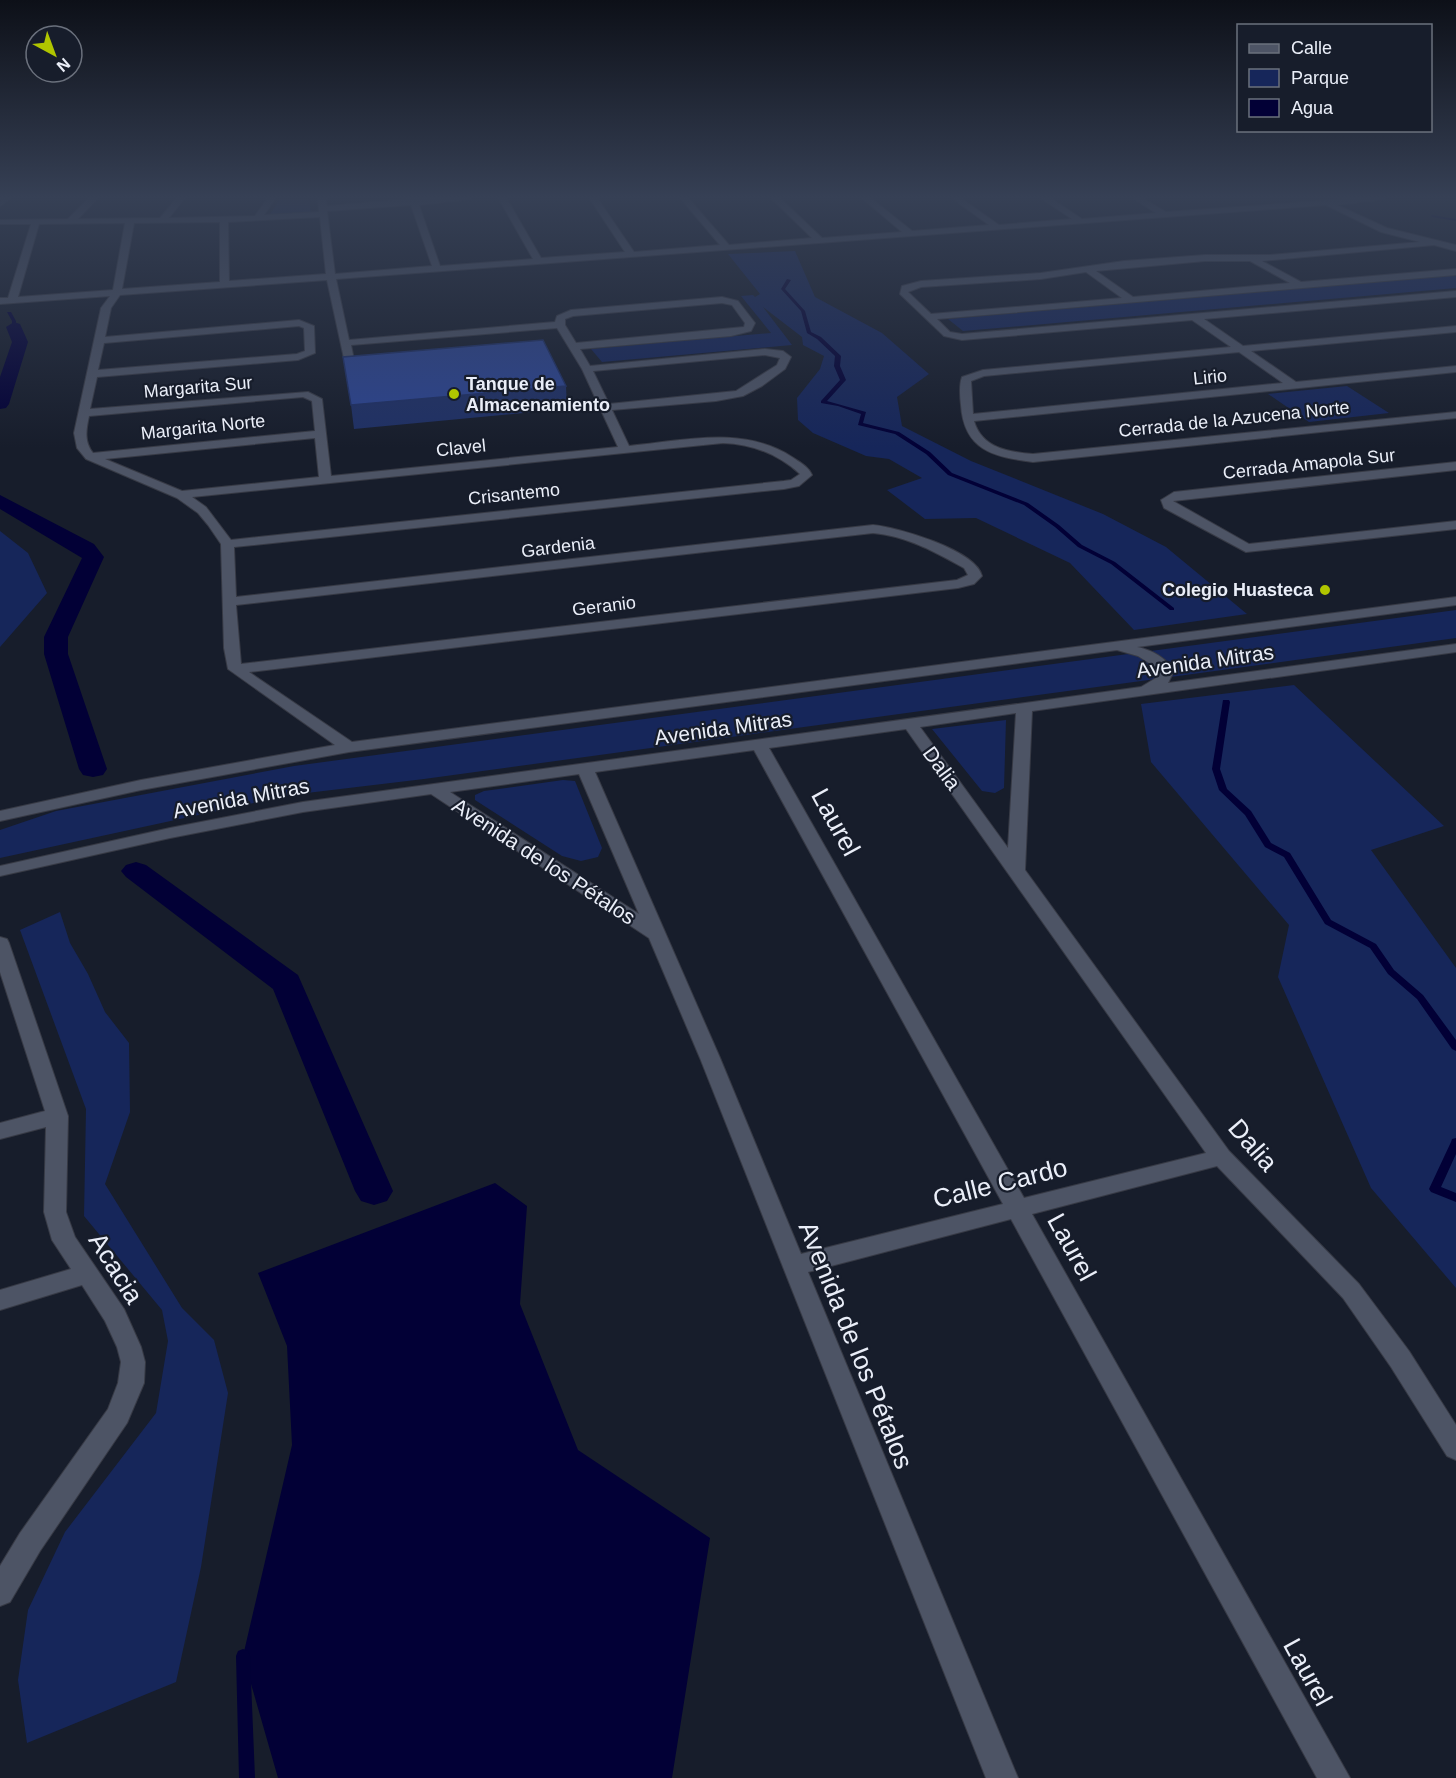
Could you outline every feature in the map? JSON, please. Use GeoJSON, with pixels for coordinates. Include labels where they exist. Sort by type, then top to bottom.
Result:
{"type":"FeatureCollection","features":[{"type":"Feature","properties":{"kind":"street"},"geometry":{"type":"LineString","coordinates":[[12,301],[18,282]]}},
{"type":"Feature","properties":{"kind":"street"},"geometry":{"type":"LineString","coordinates":[[119,282],[117,293],[106,308],[80,434],[83,448],[90,457],[116,470],[181,495],[202,510],[227,544],[231,648],[235,669],[350,747]]}},
{"type":"Feature","properties":{"kind":"street"},"geometry":{"type":"LineString","coordinates":[[0,301],[256,282]]}},
{"type":"Feature","properties":{"kind":"street"},"geometry":{"type":"LineString","coordinates":[[332,282],[352,375]]}},
{"type":"Feature","properties":{"kind":"street"},"geometry":{"type":"LineString","coordinates":[[966,282],[904,288],[903,292],[947,334],[962,337],[1456,294]]}},
{"type":"Feature","properties":{"kind":"street"},"geometry":{"type":"LineString","coordinates":[[1106,282],[1132,300]]}},
{"type":"Feature","properties":{"kind":"street"},"geometry":{"type":"LineString","coordinates":[[1294,282],[1299,285]]}},
{"type":"Feature","properties":{"kind":"street"},"geometry":{"type":"LineString","coordinates":[[928,317],[1336,282]]}},
{"type":"Feature","properties":{"kind":"street"},"geometry":{"type":"LineString","coordinates":[[344,343],[729,301],[735,303],[750,323],[748,329],[731,333],[574,346]]}},
{"type":"Feature","properties":{"kind":"street"},"geometry":{"type":"LineString","coordinates":[[1193,316],[1293,385]]}},
{"type":"Feature","properties":{"kind":"street"},"geometry":{"type":"LineString","coordinates":[[562,320],[626,450]]}},
{"type":"Feature","properties":{"kind":"street"},"geometry":{"type":"LineString","coordinates":[[93,374],[310,353],[309,326],[306,325],[100,340]]}},
{"type":"Feature","properties":{"kind":"street"},"geometry":{"type":"LineString","coordinates":[[967,418],[966,379],[973,375],[1456,329]]}},
{"type":"Feature","properties":{"kind":"street"},"geometry":{"type":"LineString","coordinates":[[587,369],[779,353],[786,357],[785,364],[758,384],[739,394],[606,407]]}},
{"type":"Feature","properties":{"kind":"street","name":"Lirio"},"geometry":{"type":"LineString","coordinates":[[967,418],[1456,369]]}},
{"type":"Feature","properties":{"kind":"street","name":"Margarita Sur"},"geometry":{"type":"LineString","coordinates":[[85,413],[304,394],[317,399],[320,434]]}},
{"type":"Feature","properties":{"kind":"street","name":"Cerrada de la Azucena Norte"},"geometry":{"type":"LineString","coordinates":[[967,418],[971,433],[977,439],[1017,457],[1057,455],[1456,415]]}},
{"type":"Feature","properties":{"kind":"street"},"geometry":{"type":"LineString","coordinates":[[320,434],[325,480]]}},
{"type":"Feature","properties":{"kind":"street","name":"Margarita Norte"},"geometry":{"type":"LineString","coordinates":[[90,457],[320,434]]}},
{"type":"Feature","properties":{"kind":"street","name":"Clavel"},"geometry":{"type":"LineString","coordinates":[[181,495],[723,440],[746,441],[773,449],[804,471],[806,476],[803,479]]}},
{"type":"Feature","properties":{"kind":"street","name":"Cerrada Amapola Sur"},"geometry":{"type":"LineString","coordinates":[[1456,466],[1186,495],[1167,500],[1168,505],[1246,548],[1260,549],[1456,525]]}},
{"type":"Feature","properties":{"kind":"street","name":"Crisantemo"},"geometry":{"type":"LineString","coordinates":[[227,544],[784,485],[803,479]]}},
{"type":"Feature","properties":{"kind":"street","name":"Gardenia"},"geometry":{"type":"LineString","coordinates":[[229,602],[856,531],[891,530],[917,538],[969,565],[975,576]]}},
{"type":"Feature","properties":{"kind":"street","name":"Geranio"},"geometry":{"type":"LineString","coordinates":[[235,669],[958,584],[969,581],[975,576]]}},
{"type":"Feature","properties":{"kind":"street","name":"Avenida Mitras"},"geometry":{"type":"LineString","coordinates":[[0,816],[163,781],[350,747],[1456,601]]}},
{"type":"Feature","properties":{"kind":"street"},"geometry":{"type":"LineString","coordinates":[[1106,647],[1143,653],[1164,666],[1166,673],[1162,681],[1146,690]]}},
{"type":"Feature","properties":{"kind":"street","name":"Avenida Mitras"},"geometry":{"type":"LineString","coordinates":[[0,871],[170,833],[303,807],[1456,648]]}},
{"type":"Feature","properties":{"kind":"street"},"geometry":{"type":"LineString","coordinates":[[1016,871],[1024,708]]}},
{"type":"Feature","properties":{"kind":"street","name":"Dalia"},"geometry":{"type":"LineString","coordinates":[[910,723],[1221,1157],[1351,1291],[1400,1359],[1456,1449]]}},
{"type":"Feature","properties":{"kind":"street","name":"Laurel"},"geometry":{"type":"LineString","coordinates":[[759,744],[1334,1778]]}},
{"type":"Feature","properties":{"kind":"street","name":"Avenida de los Pétalos"},"geometry":{"type":"LineString","coordinates":[[585,768],[710,1058],[1002,1778]]}},
{"type":"Feature","properties":{"kind":"street","name":"Avenida de los Pétalos"},"geometry":{"type":"LineString","coordinates":[[433,788],[656,934]]}},
{"type":"Feature","properties":{"kind":"street","name":"Acacia"},"geometry":{"type":"LineString","coordinates":[[0,944],[9,996],[57,1116],[55,1212],[64,1240],[115,1316],[133,1362],[131,1383],[118,1415],[30,1542],[0,1592]]}},
{"type":"Feature","properties":{"kind":"street"},"geometry":{"type":"LineString","coordinates":[[0,1131],[57,1116]]}},
{"type":"Feature","properties":{"kind":"street","name":"Calle Cardo"},"geometry":{"type":"LineString","coordinates":[[793,1266],[1221,1157]]}},
{"type":"Feature","properties":{"kind":"street"},"geometry":{"type":"LineString","coordinates":[[0,1300],[88,1274]]}},
{"type":"Feature","properties":{"kind":"green space"},"geometry":{"type":"Polygon","coordinates":[[[750,282],[808,282],[815,297],[882,333],[929,374],[897,397],[902,426],[971,461],[1103,514],[1166,547],[1247,614],[1134,630],[1070,563],[976,518],[925,519],[887,490],[922,478],[889,459],[866,456],[813,433],[798,420],[797,398],[820,369],[824,356],[803,345],[802,337],[763,307],[792,345],[602,362],[591,349],[771,333],[741,296],[753,295],[755,297],[760,294],[750,282]]]}},
{"type":"Feature","properties":{"kind":"green space"},"geometry":{"type":"Polygon","coordinates":[[[1375,282],[1456,282],[1456,288],[963,331],[948,319],[1375,282]]]}},
{"type":"Feature","properties":{"kind":"green space"},"geometry":{"type":"Polygon","coordinates":[[[1347,386],[1389,413],[1309,422],[1268,394],[1347,386]]]}},
{"type":"Feature","properties":{"kind":"green space"},"geometry":{"type":"Polygon","coordinates":[[[0,531],[28,553],[47,593],[0,647],[0,531]]]}},
{"type":"Feature","properties":{"kind":"green space"},"geometry":{"type":"Polygon","coordinates":[[[1456,610],[1456,638],[424,779],[290,795],[0,858],[0,830],[56,811],[294,766],[1456,610]]]}},
{"type":"Feature","properties":{"kind":"green space"},"geometry":{"type":"Polygon","coordinates":[[[1294,685],[1444,826],[1371,850],[1456,968],[1456,1288],[1371,1188],[1278,977],[1289,925],[1151,762],[1141,704],[1294,685]]]}},
{"type":"Feature","properties":{"kind":"green space"},"geometry":{"type":"Polygon","coordinates":[[[1006,720],[1004,788],[995,793],[982,791],[932,729],[1006,720]]]}},
{"type":"Feature","properties":{"kind":"green space"},"geometry":{"type":"Polygon","coordinates":[[[563,780],[575,781],[602,848],[598,857],[581,861],[562,856],[475,800],[475,795],[484,791],[563,780]]]}},
{"type":"Feature","properties":{"kind":"green space"},"geometry":{"type":"Polygon","coordinates":[[[60,912],[70,943],[88,974],[105,1012],[129,1043],[130,1112],[105,1184],[182,1308],[214,1340],[228,1393],[201,1567],[176,1682],[27,1743],[18,1680],[28,1610],[65,1532],[156,1413],[168,1341],[162,1310],[84,1216],[86,1109],[20,930],[60,912]]]}},
{"type":"Feature","properties":{"kind":"water"},"geometry":{"type":"Polygon","coordinates":[[[495,1183],[527,1206],[520,1304],[578,1450],[710,1538],[672,1778],[278,1778],[243,1656],[292,1445],[287,1346],[258,1273],[495,1183]]]}},
{"type":"Feature","properties":{"kind":"building"},"geometry":{"type":"Polygon","coordinates":[[[543,340],[566,386],[351,405],[343,357],[543,340]]]}},
{"type":"Feature","properties":{"kind":"waterway"},"geometry":{"type":"LineString","coordinates":[[788,282],[783,289],[803,311],[809,333],[819,338],[838,356],[837,366],[843,380],[823,402],[864,413],[860,424],[897,433],[928,453],[950,474],[1026,504],[1080,546],[1113,563],[1172,609]]}},
{"type":"Feature","properties":{"kind":"waterway"},"geometry":{"type":"LineString","coordinates":[[9,313],[14,321],[14,327]]}},
{"type":"Feature","properties":{"kind":"waterway"},"geometry":{"type":"LineString","coordinates":[[0,404],[20,342],[14,327]]}},
{"type":"Feature","properties":{"kind":"waterway"},"geometry":{"type":"LineString","coordinates":[[0,501],[86,549],[93,557],[56,637],[56,654],[93,769]]}},
{"type":"Feature","properties":{"kind":"waterway"},"geometry":{"type":"LineString","coordinates":[[1226,702],[1216,769],[1223,790],[1248,813],[1268,845],[1287,855],[1328,922],[1373,946],[1391,972],[1420,997],[1456,1047]]}},
{"type":"Feature","properties":{"kind":"waterway"},"geometry":{"type":"LineString","coordinates":[[136,871],[287,983],[374,1191]]}},
{"type":"Feature","properties":{"kind":"waterway"},"geometry":{"type":"LineString","coordinates":[[1456,1142],[1435,1189],[1456,1198]]}},
{"type":"Feature","properties":{"kind":"waterway"},"geometry":{"type":"LineString","coordinates":[[243,1656],[247,1778]]}},
{"type":"Feature","properties":{"kind":"place","name":"Tanque de Almacenamiento"},"geometry":{"type":"Point","coordinates":[454,394]}},
{"type":"Feature","properties":{"kind":"place","name":"Colegio Huasteca"},"geometry":{"type":"Point","coordinates":[1325,590]}}]}
